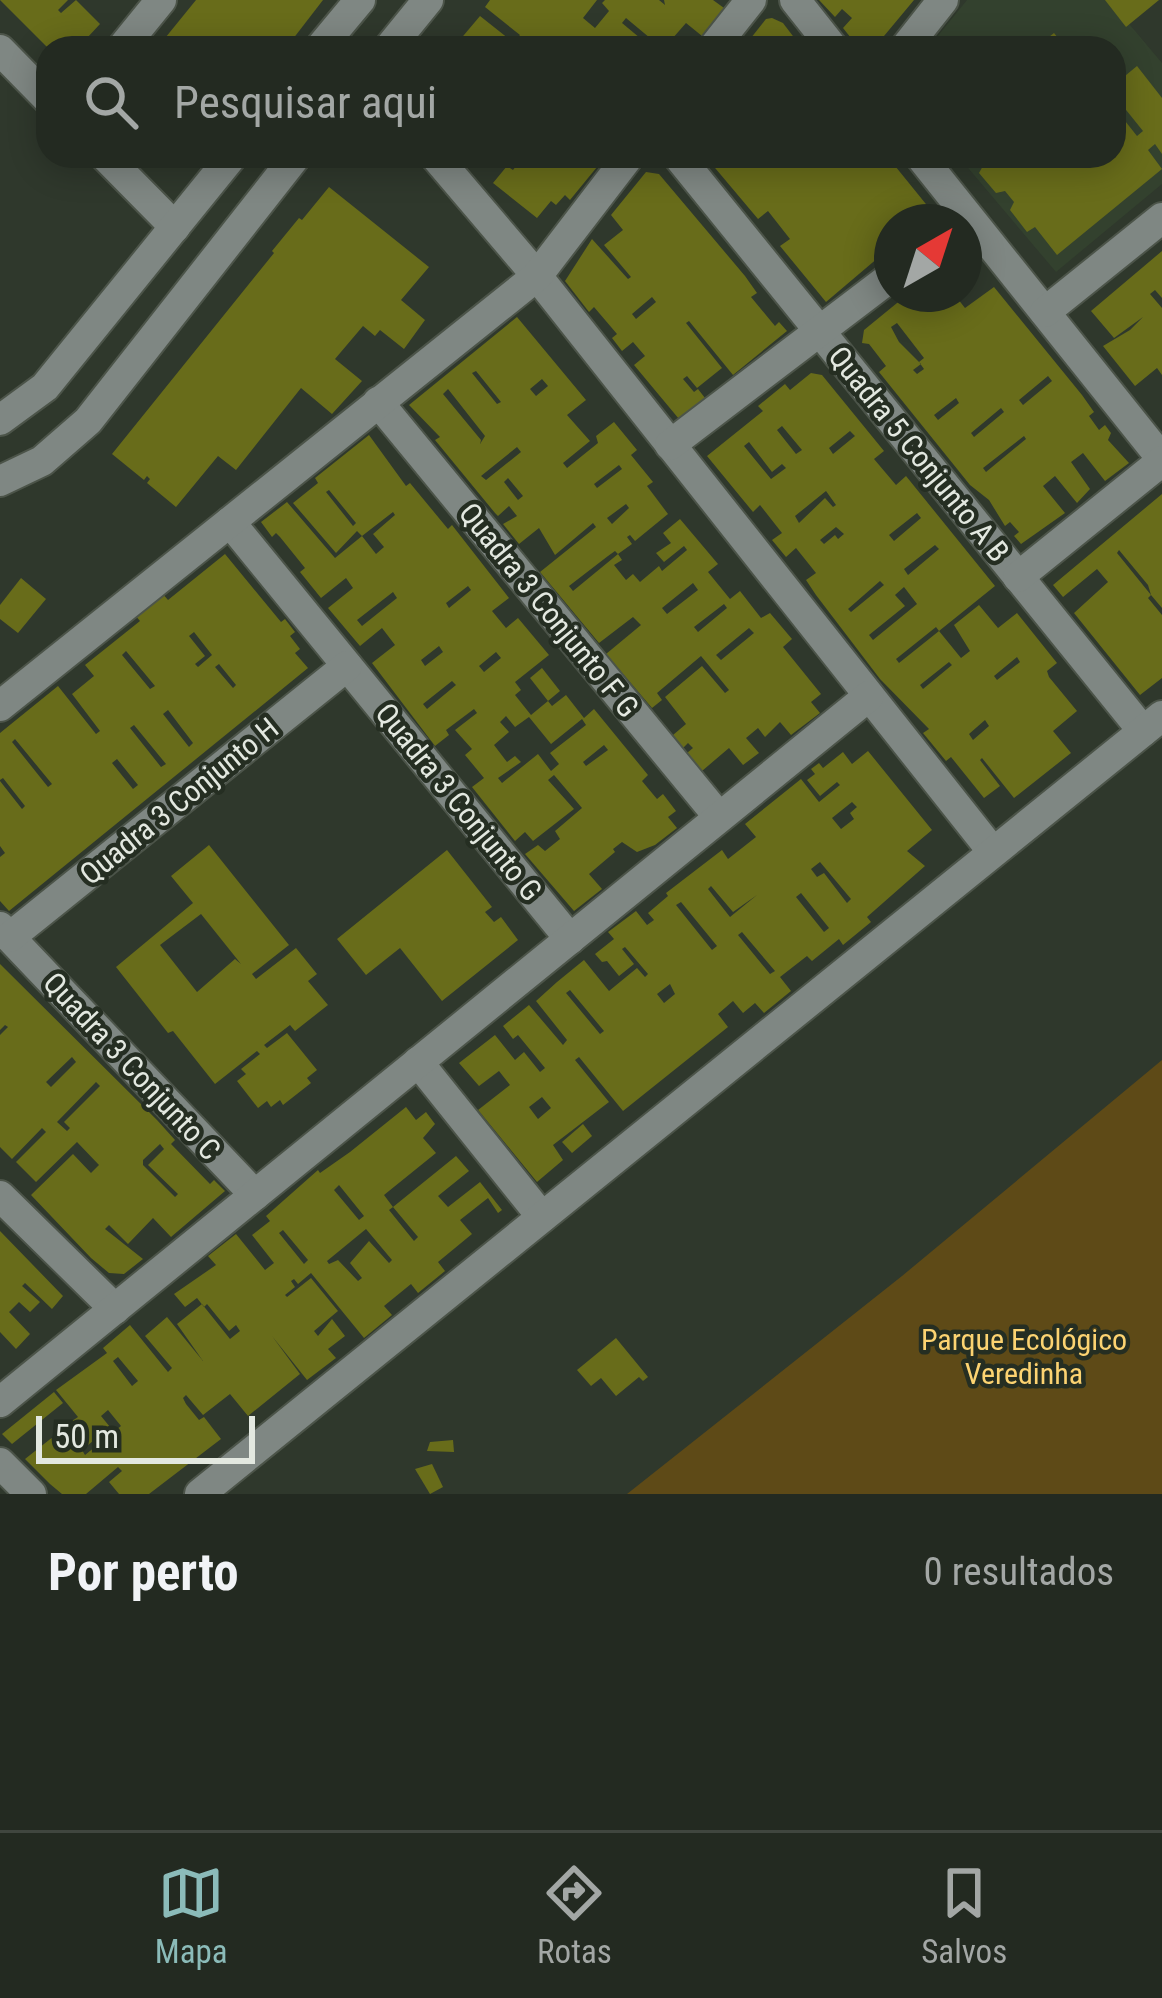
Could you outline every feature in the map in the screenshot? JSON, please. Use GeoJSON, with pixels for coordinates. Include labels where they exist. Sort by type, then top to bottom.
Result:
{"type":"FeatureCollection","features":[{"type":"Feature","properties":{"kind":"street"},"geometry":{"type":"LineString","coordinates":[[132,36],[161,0]]}},
{"type":"Feature","properties":{"kind":"street"},"geometry":{"type":"LineString","coordinates":[[330,36],[360,0]]}},
{"type":"Feature","properties":{"kind":"street"},"geometry":{"type":"LineString","coordinates":[[398,36],[428,0]]}},
{"type":"Feature","properties":{"kind":"street"},"geometry":{"type":"LineString","coordinates":[[722,36],[751,0]]}},
{"type":"Feature","properties":{"kind":"street"},"geometry":{"type":"LineString","coordinates":[[795,0],[824,36]]}},
{"type":"Feature","properties":{"kind":"street"},"geometry":{"type":"LineString","coordinates":[[914,36],[943,0]]}},
{"type":"Feature","properties":{"kind":"street"},"geometry":{"type":"LineString","coordinates":[[0,50],[36,87]]}},
{"type":"Feature","properties":{"kind":"street"},"geometry":{"type":"LineString","coordinates":[[116,168],[175,227]]}},
{"type":"Feature","properties":{"kind":"street"},"geometry":{"type":"LineString","coordinates":[[0,420],[45,387],[222,168]]}},
{"type":"Feature","properties":{"kind":"street"},"geometry":{"type":"LineString","coordinates":[[0,481],[42,461],[88,422],[287,168]]}},
{"type":"Feature","properties":{"kind":"street"},"geometry":{"type":"LineString","coordinates":[[445,168],[537,276],[993,852]]}},
{"type":"Feature","properties":{"kind":"street"},"geometry":{"type":"LineString","coordinates":[[0,706],[537,276],[620,168]]}},
{"type":"Feature","properties":{"kind":"street","name":"Quadra 5 Conjunto A B"},"geometry":{"type":"LineString","coordinates":[[688,168],[1018,577],[1152,723]]}},
{"type":"Feature","properties":{"kind":"street"},"geometry":{"type":"LineString","coordinates":[[929,168],[954,204]]}},
{"type":"Feature","properties":{"kind":"street"},"geometry":{"type":"LineString","coordinates":[[1045,312],[1162,218]]}},
{"type":"Feature","properties":{"kind":"street"},"geometry":{"type":"LineString","coordinates":[[982,239],[1162,460],[1018,577]]}},
{"type":"Feature","properties":{"kind":"street"},"geometry":{"type":"LineString","coordinates":[[670,445],[874,290]]}},
{"type":"Feature","properties":{"kind":"street","name":"Quadra 3 Conjunto F G"},"geometry":{"type":"LineString","coordinates":[[378,403],[719,817]]}},
{"type":"Feature","properties":{"kind":"street","name":"Quadra 3 Conjunto G"},"geometry":{"type":"LineString","coordinates":[[230,522],[570,939]]}},
{"type":"Feature","properties":{"kind":"street","name":"Quadra 3 Conjunto H"},"geometry":{"type":"LineString","coordinates":[[5,932],[347,666]]}},
{"type":"Feature","properties":{"kind":"street"},"geometry":{"type":"LineString","coordinates":[[0,1402],[869,695]]}},
{"type":"Feature","properties":{"kind":"street"},"geometry":{"type":"LineString","coordinates":[[200,1494],[1152,723]]}},
{"type":"Feature","properties":{"kind":"street","name":"Quadra 3 Conjunto C"},"geometry":{"type":"LineString","coordinates":[[5,932],[255,1195]]}},
{"type":"Feature","properties":{"kind":"street"},"geometry":{"type":"LineString","coordinates":[[418,1062],[542,1217]]}},
{"type":"Feature","properties":{"kind":"street"},"geometry":{"type":"LineString","coordinates":[[0,1196],[115,1309]]}},
{"type":"Feature","properties":{"kind":"street"},"geometry":{"type":"LineString","coordinates":[[0,1463],[31,1494]]}},
{"type":"Feature","properties":{"kind":"shaded area"},"geometry":{"type":"Polygon","coordinates":[[[967,0],[1109,0],[1162,63],[1162,184],[1056,272],[968,168],[1126,168],[1126,36],[938,36],[967,0]]]}},
{"type":"Feature","properties":{"kind":"green space","name":"Parque Ecológico Veredinha"},"geometry":{"type":"Polygon","coordinates":[[[1162,1060],[1162,1494],[627,1494],[902,1276],[1162,1060]]]}},
{"type":"Feature","properties":{"kind":"building"},"geometry":{"type":"Polygon","coordinates":[[[0,0],[68,0],[58,10],[61,13],[76,0],[100,24],[89,36],[36,36],[0,0]]]}},
{"type":"Feature","properties":{"kind":"building"},"geometry":{"type":"Polygon","coordinates":[[[196,0],[323,0],[295,36],[167,36],[196,0]]]}},
{"type":"Feature","properties":{"kind":"building"},"geometry":{"type":"Polygon","coordinates":[[[490,0],[597,0],[583,18],[595,28],[609,11],[602,3],[605,0],[659,0],[665,5],[664,0],[713,0],[724,8],[702,36],[686,23],[675,36],[648,36],[626,18],[622,23],[638,36],[519,36],[485,7],[490,0]]]}},
{"type":"Feature","properties":{"kind":"building"},"geometry":{"type":"Polygon","coordinates":[[[819,0],[914,0],[884,36],[849,36],[843,28],[852,18],[842,9],[835,17],[819,0]]]}},
{"type":"Feature","properties":{"kind":"building"},"geometry":{"type":"Polygon","coordinates":[[[1105,0],[1159,0],[1126,27],[1105,0]]]}},
{"type":"Feature","properties":{"kind":"building"},"geometry":{"type":"Polygon","coordinates":[[[480,16],[505,36],[463,36],[480,16]]]}},
{"type":"Feature","properties":{"kind":"building"},"geometry":{"type":"Polygon","coordinates":[[[766,19],[783,23],[793,36],[753,36],[766,19]]]}},
{"type":"Feature","properties":{"kind":"building"},"geometry":{"type":"Polygon","coordinates":[[[1137,66],[1162,98],[1162,154],[1155,144],[1148,150],[1162,169],[1057,255],[1035,227],[1027,232],[1010,210],[1014,202],[1005,191],[996,193],[979,173],[982,168],[1126,168],[1126,122],[1137,136],[1143,131],[1126,110],[1126,75],[1137,66]]]}},
{"type":"Feature","properties":{"kind":"building"},"geometry":{"type":"Polygon","coordinates":[[[505,168],[596,168],[570,200],[565,195],[556,205],[551,201],[537,218],[493,183],[505,168]]]}},
{"type":"Feature","properties":{"kind":"building"},"geometry":{"type":"Polygon","coordinates":[[[715,168],[897,168],[926,204],[874,204],[874,261],[826,302],[780,246],[790,239],[768,211],[758,219],[715,168]]]}},
{"type":"Feature","properties":{"kind":"building"},"geometry":{"type":"Polygon","coordinates":[[[646,172],[659,174],[745,276],[757,293],[751,297],[775,326],[779,322],[787,331],[733,375],[686,323],[722,368],[697,388],[687,376],[683,379],[705,398],[679,419],[634,365],[645,356],[633,342],[622,351],[612,338],[617,334],[594,307],[589,312],[565,281],[592,239],[631,277],[604,245],[623,230],[611,215],[646,172]],[[652,297],[632,314],[636,319],[656,302],[652,297]]]}},
{"type":"Feature","properties":{"kind":"building"},"geometry":{"type":"Polygon","coordinates":[[[329,187],[429,267],[401,300],[425,320],[404,349],[380,330],[375,336],[363,326],[335,359],[362,381],[332,414],[301,388],[236,470],[218,456],[176,507],[147,483],[147,476],[144,480],[112,454],[272,251],[329,187]]]}},
{"type":"Feature","properties":{"kind":"building"},"geometry":{"type":"Polygon","coordinates":[[[1162,251],[1162,298],[1155,290],[1150,294],[1162,308],[1162,375],[1157,368],[1135,386],[1103,346],[1143,317],[1114,338],[1091,311],[1162,251]]]}},
{"type":"Feature","properties":{"kind":"building"},"geometry":{"type":"Polygon","coordinates":[[[994,287],[1082,395],[1094,412],[1089,416],[1099,430],[1105,425],[1111,433],[1108,440],[1129,463],[1105,481],[1083,453],[1071,462],[1090,489],[1077,503],[1055,476],[1043,486],[1065,513],[1021,544],[1014,536],[1019,532],[1010,522],[1005,526],[989,500],[970,485],[879,372],[886,366],[869,344],[862,343],[864,330],[886,312],[982,312],[982,296],[994,287]],[[897,323],[891,327],[919,362],[924,358],[897,323]],[[1048,376],[1019,400],[1023,405],[1052,381],[1048,376]],[[956,398],[934,415],[938,420],[959,403],[956,398]],[[1001,408],[971,433],[974,437],[1004,412],[1001,408]],[[1024,436],[983,468],[986,472],[1024,436]]]}},
{"type":"Feature","properties":{"kind":"building"},"geometry":{"type":"Polygon","coordinates":[[[517,317],[586,400],[567,415],[590,441],[563,463],[567,468],[598,443],[596,436],[614,422],[637,450],[631,455],[653,482],[647,486],[668,514],[635,541],[627,537],[632,544],[618,554],[622,560],[614,565],[626,580],[633,574],[640,582],[659,566],[662,571],[687,550],[684,546],[664,562],[656,553],[671,543],[663,533],[680,519],[718,564],[708,572],[730,599],[740,591],[761,618],[770,613],[792,639],[783,647],[821,694],[811,702],[820,713],[791,735],[780,722],[765,737],[758,728],[746,738],[759,753],[743,765],[729,748],[702,771],[687,753],[693,748],[688,743],[683,748],[673,735],[686,724],[665,697],[702,666],[725,693],[729,690],[701,656],[657,693],[662,700],[652,708],[606,654],[641,625],[633,617],[599,643],[540,572],[596,527],[593,523],[555,555],[539,528],[519,544],[503,524],[517,516],[509,506],[498,516],[495,513],[435,440],[440,437],[409,405],[517,317]],[[476,371],[472,373],[497,404],[501,402],[476,371]],[[542,379],[530,389],[536,396],[548,386],[542,379]],[[448,389],[443,394],[480,444],[485,436],[448,389]],[[517,447],[481,476],[486,480],[521,452],[517,447]],[[619,465],[594,484],[597,488],[622,469],[619,465]],[[508,478],[504,482],[518,500],[523,496],[508,478]],[[626,504],[607,518],[612,524],[629,508],[626,504]],[[615,551],[569,586],[573,591],[618,554],[615,551]],[[693,583],[662,608],[667,614],[698,590],[693,583]],[[724,604],[694,627],[698,632],[727,608],[724,604]],[[749,628],[716,655],[721,660],[754,633],[749,628]]]}},
{"type":"Feature","properties":{"kind":"building"},"geometry":{"type":"Polygon","coordinates":[[[811,373],[822,375],[884,451],[874,459],[896,485],[906,476],[995,586],[939,631],[961,658],[970,651],[954,625],[979,605],[998,628],[1017,613],[1057,663],[1047,671],[1049,677],[1077,711],[1053,731],[1071,753],[1014,798],[982,758],[1000,786],[984,798],[951,757],[946,761],[923,733],[929,729],[880,679],[816,595],[806,580],[816,573],[796,548],[786,557],[772,540],[782,533],[760,505],[753,512],[707,456],[763,411],[758,406],[785,384],[790,390],[811,373]],[[782,426],[777,430],[796,454],[802,450],[782,426]],[[850,431],[829,448],[833,454],[855,436],[850,431]],[[749,442],[744,446],[771,479],[786,468],[782,464],[772,472],[749,442]],[[826,491],[795,516],[799,523],[825,498],[836,505],[826,491]],[[917,513],[889,535],[894,541],[921,518],[917,513]],[[836,527],[820,540],[824,544],[835,535],[838,539],[844,534],[836,527]],[[935,545],[904,569],[908,575],[939,549],[935,545]],[[880,581],[848,609],[851,612],[884,585],[880,581]],[[904,587],[895,595],[905,606],[869,635],[873,640],[917,604],[904,587]],[[936,627],[896,659],[899,663],[939,631],[936,627]],[[1017,657],[994,676],[997,680],[1020,662],[1017,657]],[[949,662],[920,685],[923,689],[952,665],[949,662]],[[985,720],[969,734],[973,740],[989,726],[985,720]]]}},
{"type":"Feature","properties":{"kind":"building"},"geometry":{"type":"Polygon","coordinates":[[[369,435],[406,486],[410,483],[448,529],[452,525],[509,598],[492,611],[506,628],[518,618],[549,655],[515,682],[521,690],[515,695],[531,715],[548,701],[552,706],[566,695],[584,718],[594,709],[648,775],[642,781],[657,799],[663,794],[676,811],[668,817],[677,828],[655,845],[637,852],[622,842],[613,849],[589,874],[602,889],[574,911],[525,854],[538,845],[545,851],[560,839],[555,831],[582,808],[554,775],[548,780],[574,809],[533,841],[525,832],[515,841],[472,787],[484,778],[465,755],[472,749],[455,730],[477,713],[474,709],[446,730],[449,735],[435,746],[372,663],[395,645],[382,628],[360,646],[328,608],[353,588],[346,578],[321,598],[300,572],[305,568],[261,522],[287,502],[335,558],[362,536],[357,531],[336,553],[293,503],[318,483],[315,478],[369,435]],[[326,492],[353,526],[356,523],[326,492]],[[393,512],[362,536],[376,554],[384,547],[373,534],[393,512]],[[468,586],[446,603],[449,608],[471,590],[468,586]],[[393,592],[357,620],[362,626],[397,598],[393,592]],[[439,646],[421,660],[425,666],[443,652],[439,646]],[[496,652],[479,666],[484,672],[501,658],[496,652]],[[452,681],[423,704],[427,709],[456,685],[452,681]],[[506,716],[500,722],[509,732],[494,745],[507,762],[515,756],[521,762],[498,778],[502,783],[538,754],[551,771],[559,764],[550,753],[586,725],[582,719],[551,744],[529,717],[515,727],[506,716]],[[604,745],[583,762],[586,766],[608,750],[604,745]]]}},
{"type":"Feature","properties":{"kind":"building"},"geometry":{"type":"Polygon","coordinates":[[[1162,494],[1162,608],[1151,595],[1148,598],[1162,615],[1162,678],[1140,695],[1074,613],[1108,582],[1097,569],[1063,597],[1053,585],[1162,494]],[[1119,550],[1151,595],[1148,585],[1119,550]]]}},
{"type":"Feature","properties":{"kind":"building"},"geometry":{"type":"Polygon","coordinates":[[[225,554],[281,622],[285,619],[295,632],[290,636],[300,649],[295,653],[308,668],[9,911],[0,901],[0,857],[5,853],[0,846],[0,781],[22,809],[25,806],[0,780],[0,733],[58,686],[96,734],[100,731],[72,694],[94,676],[85,665],[140,621],[135,615],[162,593],[168,600],[225,554]],[[194,632],[189,636],[205,656],[195,664],[198,667],[212,655],[194,632]],[[126,651],[122,655],[150,689],[155,686],[126,651]],[[219,664],[215,667],[233,688],[236,685],[219,664]],[[168,710],[163,714],[189,747],[193,743],[168,710]],[[134,725],[130,728],[161,767],[166,764],[134,725]],[[15,739],[12,742],[48,787],[52,784],[15,739]],[[117,759],[112,763],[133,789],[138,785],[117,759]]]}},
{"type":"Feature","properties":{"kind":"building"},"geometry":{"type":"Polygon","coordinates":[[[21,578],[46,599],[18,633],[0,619],[0,605],[21,578]]]}},
{"type":"Feature","properties":{"kind":"building"},"geometry":{"type":"Polygon","coordinates":[[[542,668],[560,691],[548,701],[530,678],[542,668]]]}},
{"type":"Feature","properties":{"kind":"building"},"geometry":{"type":"Polygon","coordinates":[[[868,751],[932,830],[907,851],[925,866],[843,945],[839,939],[812,961],[807,956],[780,977],[791,991],[764,1013],[755,1003],[743,1013],[733,1001],[718,1014],[728,1027],[623,1111],[579,1057],[575,1060],[609,1102],[553,1145],[563,1160],[537,1182],[478,1110],[510,1085],[499,1071],[479,1086],[459,1063],[495,1035],[515,1060],[524,1052],[540,1072],[545,1068],[518,1035],[513,1039],[503,1026],[529,1005],[563,1045],[567,1040],[536,1001],[584,960],[609,991],[637,968],[645,977],[648,974],[625,947],[634,964],[619,976],[595,954],[614,939],[608,932],[636,911],[647,925],[654,920],[648,913],[666,893],[722,850],[728,859],[756,837],[745,824],[801,779],[819,802],[840,785],[837,782],[820,796],[807,780],[819,763],[823,768],[843,752],[852,764],[868,751]],[[852,802],[832,818],[841,829],[854,819],[850,813],[857,807],[852,802]],[[820,862],[811,869],[817,877],[824,873],[847,903],[851,899],[820,862]],[[711,886],[708,889],[730,917],[757,895],[733,912],[711,886]],[[801,893],[796,897],[824,932],[829,928],[801,893]],[[681,902],[676,905],[712,950],[717,946],[681,902]],[[742,932],[738,935],[770,974],[775,971],[742,932]],[[670,984],[657,994],[664,1003],[675,994],[670,984]],[[570,990],[566,993],[600,1034],[604,1031],[570,990]],[[542,1097],[529,1107],[538,1119],[551,1108],[542,1097]]]}},
{"type":"Feature","properties":{"kind":"building"},"geometry":{"type":"Polygon","coordinates":[[[209,845],[289,945],[252,974],[256,979],[296,948],[317,974],[308,981],[328,1005],[295,1031],[290,1025],[264,1045],[267,1048],[287,1033],[317,1070],[307,1078],[311,1083],[283,1105],[280,1100],[271,1107],[267,1101],[258,1108],[237,1081],[246,1074],[241,1069],[260,1054],[257,1051],[215,1084],[116,967],[193,903],[171,876],[209,845]],[[201,914],[160,945],[197,992],[235,959],[241,964],[201,914]]]}},
{"type":"Feature","properties":{"kind":"building"},"geometry":{"type":"Polygon","coordinates":[[[447,850],[492,907],[485,912],[494,922],[501,917],[518,940],[442,1001],[400,948],[366,975],[337,939],[447,850]]]}},
{"type":"Feature","properties":{"kind":"building"},"geometry":{"type":"Polygon","coordinates":[[[0,964],[157,1120],[175,1140],[171,1144],[210,1184],[214,1180],[225,1191],[171,1237],[153,1218],[128,1244],[109,1225],[105,1229],[143,1259],[124,1274],[109,1273],[31,1195],[73,1154],[91,1173],[99,1165],[77,1142],[36,1182],[16,1162],[46,1132],[42,1128],[12,1159],[0,1147],[0,1035],[8,1027],[0,1030],[0,964]],[[72,1057],[46,1082],[51,1087],[76,1062],[72,1057]],[[96,1082],[57,1122],[67,1131],[70,1128],[64,1122],[100,1086],[96,1082]],[[160,1144],[143,1160],[175,1197],[178,1194],[148,1165],[164,1149],[160,1144]]]}},
{"type":"Feature","properties":{"kind":"building"},"geometry":{"type":"Polygon","coordinates":[[[406,1107],[416,1120],[426,1112],[435,1124],[423,1138],[436,1153],[384,1195],[393,1207],[456,1156],[469,1171],[438,1196],[448,1207],[480,1182],[502,1210],[498,1213],[488,1198],[460,1220],[472,1234],[438,1262],[445,1271],[418,1293],[411,1284],[384,1306],[392,1315],[364,1338],[311,1273],[298,1284],[294,1279],[295,1287],[287,1297],[311,1278],[338,1311],[314,1331],[318,1336],[332,1319],[345,1336],[328,1349],[336,1358],[307,1380],[272,1336],[300,1374],[248,1416],[230,1394],[203,1415],[186,1395],[186,1404],[221,1439],[149,1494],[119,1494],[109,1482],[122,1471],[118,1467],[86,1494],[62,1494],[25,1459],[68,1425],[74,1433],[79,1429],[72,1421],[78,1417],[56,1390],[107,1353],[103,1348],[130,1325],[168,1372],[172,1368],[145,1336],[167,1317],[203,1361],[177,1324],[202,1304],[197,1298],[185,1307],[174,1294],[216,1265],[208,1256],[236,1234],[265,1270],[274,1263],[252,1235],[270,1221],[266,1216],[318,1170],[350,1152],[406,1107]],[[339,1185],[334,1190],[359,1220],[364,1216],[339,1185]],[[393,1207],[389,1210],[414,1241],[418,1237],[393,1207]],[[366,1229],[327,1261],[338,1260],[358,1281],[362,1278],[350,1263],[369,1241],[389,1263],[392,1260],[366,1229]],[[283,1230],[279,1233],[304,1264],[308,1260],[283,1230]],[[207,1304],[204,1307],[230,1339],[240,1331],[236,1325],[229,1331],[207,1304]],[[118,1357],[113,1361],[132,1386],[138,1381],[118,1357]],[[108,1410],[101,1416],[110,1427],[82,1450],[85,1455],[121,1426],[108,1410]]]}},
{"type":"Feature","properties":{"kind":"building"},"geometry":{"type":"Polygon","coordinates":[[[583,1124],[592,1136],[572,1153],[562,1142],[583,1124]]]}},
{"type":"Feature","properties":{"kind":"building"},"geometry":{"type":"Polygon","coordinates":[[[0,1231],[63,1296],[52,1309],[25,1283],[22,1286],[40,1302],[30,1312],[19,1302],[9,1312],[30,1334],[16,1349],[0,1332],[0,1231]]]}},
{"type":"Feature","properties":{"kind":"building"},"geometry":{"type":"Polygon","coordinates":[[[616,1338],[648,1377],[643,1381],[639,1377],[616,1396],[601,1378],[591,1386],[577,1370],[616,1338]]]}},
{"type":"Feature","properties":{"kind":"building"},"geometry":{"type":"Polygon","coordinates":[[[54,1392],[63,1403],[12,1444],[2,1434],[54,1392]]]}},
{"type":"Feature","properties":{"kind":"building"},"geometry":{"type":"Polygon","coordinates":[[[453,1440],[454,1452],[427,1451],[430,1442],[453,1440]]]}},
{"type":"Feature","properties":{"kind":"building"},"geometry":{"type":"Polygon","coordinates":[[[432,1464],[443,1487],[430,1494],[415,1469],[432,1464]]]}}]}
